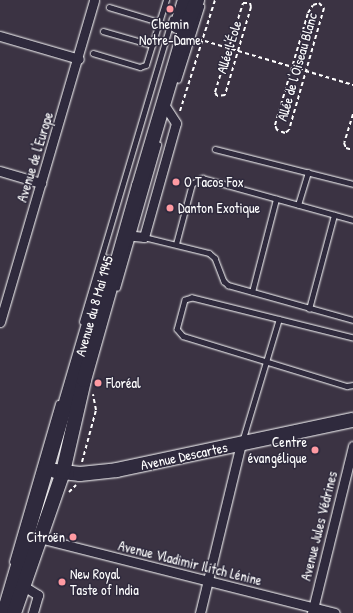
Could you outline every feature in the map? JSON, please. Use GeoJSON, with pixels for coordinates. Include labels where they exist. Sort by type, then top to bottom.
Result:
{"type":"FeatureCollection","features":[{"type":"Feature","properties":{"kind":"main road","name":"Avenue du 8 Mai 1945"},"geometry":{"type":"LineString","coordinates":[[4,613],[43,468],[185,0]]}},
{"type":"Feature","properties":{"kind":"main road","name":"Avenue du 8 Mai 1945"},"geometry":{"type":"LineString","coordinates":[[14,613],[25,587],[65,473],[84,380],[167,109],[197,0]]}},
{"type":"Feature","properties":{"kind":"main road","name":"Avenue Descartes"},"geometry":{"type":"LineString","coordinates":[[43,468],[65,473],[80,474],[117,470],[353,420]]}},
{"type":"Feature","properties":{"kind":"street","name":"Avenue de l'Europe"},"geometry":{"type":"LineString","coordinates":[[0,322],[2,308],[79,59],[94,0]]}},
{"type":"Feature","properties":{"kind":"street"},"geometry":{"type":"LineString","coordinates":[[0,36],[79,59]]}},
{"type":"Feature","properties":{"kind":"street"},"geometry":{"type":"LineString","coordinates":[[129,235],[144,237],[176,123],[167,109]]}},
{"type":"Feature","properties":{"kind":"street"},"geometry":{"type":"LineString","coordinates":[[0,171],[41,183]]}},
{"type":"Feature","properties":{"kind":"street"},"geometry":{"type":"LineString","coordinates":[[200,613],[241,444]]}},
{"type":"Feature","properties":{"kind":"street","name":"Avenue Jules Védrines"},"geometry":{"type":"LineString","coordinates":[[313,611],[353,446]]}},
{"type":"Feature","properties":{"kind":"street","name":"Avenue Vladimir Ilitch Lénine"},"geometry":{"type":"LineString","coordinates":[[42,539],[313,611],[335,613]]}},
{"type":"Feature","properties":{"kind":"street"},"geometry":{"type":"LineString","coordinates":[[25,587],[38,595],[33,613]]}},
{"type":"Feature","properties":{"kind":"lane"},"geometry":{"type":"LineString","coordinates":[[93,54],[140,67],[146,65],[166,0]]}},
{"type":"Feature","properties":{"kind":"lane"},"geometry":{"type":"LineString","coordinates":[[175,89],[204,0]]}},
{"type":"Feature","properties":{"kind":"lane"},"geometry":{"type":"LineString","coordinates":[[109,7],[159,22]]}},
{"type":"Feature","properties":{"kind":"lane"},"geometry":{"type":"LineString","coordinates":[[80,331],[173,16]]}},
{"type":"Feature","properties":{"kind":"lane"},"geometry":{"type":"LineString","coordinates":[[103,31],[152,45]]}},
{"type":"Feature","properties":{"kind":"lane"},"geometry":{"type":"LineString","coordinates":[[115,294],[129,235],[160,141]]}},
{"type":"Feature","properties":{"kind":"lane"},"geometry":{"type":"LineString","coordinates":[[215,149],[353,184]]}},
{"type":"Feature","properties":{"kind":"lane"},"geometry":{"type":"LineString","coordinates":[[298,205],[308,172]]}},
{"type":"Feature","properties":{"kind":"lane"},"geometry":{"type":"LineString","coordinates":[[176,244],[192,184],[198,179],[353,220]]}},
{"type":"Feature","properties":{"kind":"lane"},"geometry":{"type":"LineString","coordinates":[[252,292],[276,199]]}},
{"type":"Feature","properties":{"kind":"lane"},"geometry":{"type":"LineString","coordinates":[[309,309],[334,215]]}},
{"type":"Feature","properties":{"kind":"lane"},"geometry":{"type":"LineString","coordinates":[[144,237],[209,253],[215,258],[224,281],[228,285],[309,309],[353,320]]}},
{"type":"Feature","properties":{"kind":"lane"},"geometry":{"type":"LineString","coordinates":[[353,338],[192,298],[185,300],[177,329],[180,335],[347,386],[353,385]]}},
{"type":"Feature","properties":{"kind":"lane"},"geometry":{"type":"LineString","coordinates":[[65,473],[113,302]]}},
{"type":"Feature","properties":{"kind":"lane"},"geometry":{"type":"LineString","coordinates":[[241,444],[279,319]]}},
{"type":"Feature","properties":{"kind":"lane"},"geometry":{"type":"LineString","coordinates":[[10,568],[43,468],[60,397]]}},
{"type":"Feature","properties":{"kind":"lane"},"geometry":{"type":"LineString","coordinates":[[24,603],[25,587]]}},
{"type":"Feature","properties":{"kind":"path"},"geometry":{"type":"LineString","coordinates":[[176,123],[215,0]]}},
{"type":"Feature","properties":{"kind":"path","name":"Allée de l'Oiseau Blanc"},"geometry":{"type":"LineString","coordinates":[[320,1],[324,8],[289,130],[285,133],[277,130],[275,125],[308,13],[313,5],[320,1]]}},
{"type":"Feature","properties":{"kind":"path","name":"Allée l'Éole"},"geometry":{"type":"LineString","coordinates":[[243,3],[250,3],[225,94],[217,96],[215,92],[228,48],[241,6],[243,3]]}},
{"type":"Feature","properties":{"kind":"path"},"geometry":{"type":"LineString","coordinates":[[191,37],[353,85]]}},
{"type":"Feature","properties":{"kind":"path"},"geometry":{"type":"LineString","coordinates":[[353,114],[344,143],[346,148],[353,150]]}},
{"type":"Feature","properties":{"kind":"place","name":"Chemin Notre-Dame"},"geometry":{"type":"Point","coordinates":[170,9]}},
{"type":"Feature","properties":{"kind":"place","name":"O Tacos Fox"},"geometry":{"type":"Point","coordinates":[176,182]}},
{"type":"Feature","properties":{"kind":"place","name":"Danton Exotique"},"geometry":{"type":"Point","coordinates":[170,208]}},
{"type":"Feature","properties":{"kind":"place","name":"Floréal"},"geometry":{"type":"Point","coordinates":[98,383]}},
{"type":"Feature","properties":{"kind":"place","name":"Centre évangélique"},"geometry":{"type":"Point","coordinates":[315,450]}},
{"type":"Feature","properties":{"kind":"place","name":"Citroën"},"geometry":{"type":"Point","coordinates":[73,537]}},
{"type":"Feature","properties":{"kind":"place","name":"New Royal Taste of India"},"geometry":{"type":"Point","coordinates":[62,582]}}]}
